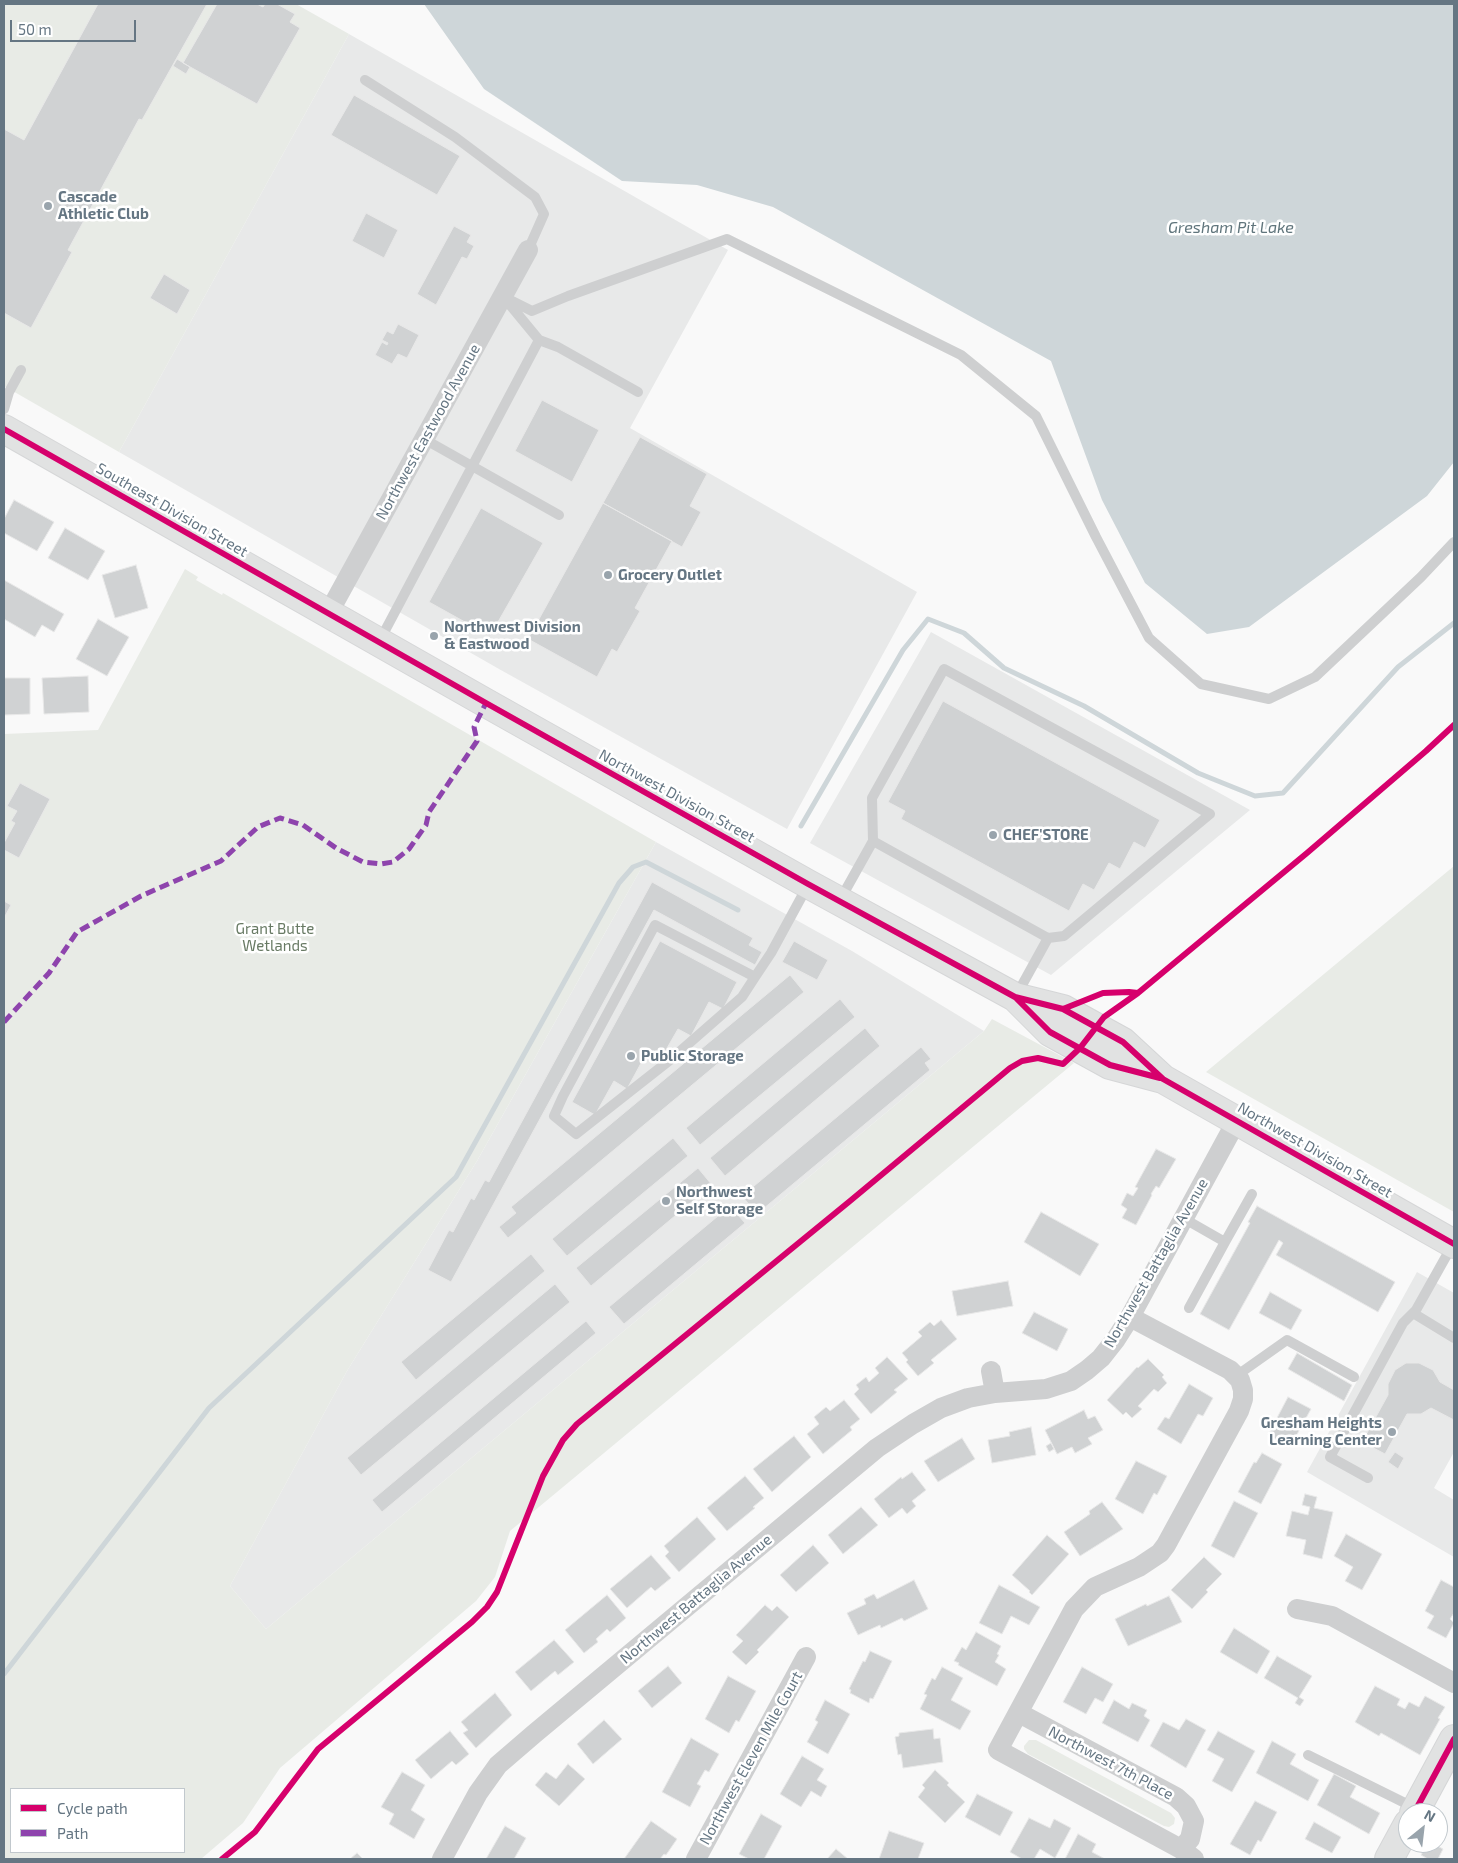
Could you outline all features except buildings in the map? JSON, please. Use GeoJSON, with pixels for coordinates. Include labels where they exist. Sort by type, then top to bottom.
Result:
{"type":"FeatureCollection","features":[{"type":"Feature","properties":{"kind":"main road","name":"Southeast Division Street"},"geometry":{"type":"LineString","coordinates":[[4,428],[328,614]]}},
{"type":"Feature","properties":{"kind":"main road","name":"Northwest Division Street"},"geometry":{"type":"LineString","coordinates":[[328,614],[808,884],[1015,997],[1050,1032],[1110,1065],[1162,1078],[1454,1244]]}},
{"type":"Feature","properties":{"kind":"main road"},"geometry":{"type":"LineString","coordinates":[[1419,1803],[1454,1739]]}},
{"type":"Feature","properties":{"kind":"main road"},"geometry":{"type":"LineString","coordinates":[[1389,1859],[1398,1842]]}},
{"type":"Feature","properties":{"kind":"street","name":"Northwest Eastwood Avenue"},"geometry":{"type":"LineString","coordinates":[[328,614],[528,250]]}},
{"type":"Feature","properties":{"kind":"street","name":"Northwest Battaglia Avenue"},"geometry":{"type":"LineString","coordinates":[[442,1859],[483,1786],[498,1765],[877,1448],[941,1408],[968,1398],[996,1392],[1046,1389],[1071,1381],[1102,1358],[1130,1317],[1237,1120]]}},
{"type":"Feature","properties":{"kind":"street"},"geometry":{"type":"LineString","coordinates":[[1019,1713],[1074,1609],[1095,1587],[1139,1567],[1160,1553],[1238,1411],[1243,1398],[1240,1380],[1230,1370],[1130,1317]]}},
{"type":"Feature","properties":{"kind":"street"},"geometry":{"type":"LineString","coordinates":[[991,1371],[996,1392]]}},
{"type":"Feature","properties":{"kind":"street"},"geometry":{"type":"LineString","coordinates":[[1297,1608],[1332,1616],[1454,1683]]}},
{"type":"Feature","properties":{"kind":"street","name":"Northwest Eleven Mile Court"},"geometry":{"type":"LineString","coordinates":[[696,1859],[806,1657]]}},
{"type":"Feature","properties":{"kind":"street","name":"Northwest 7th Place"},"geometry":{"type":"LineString","coordinates":[[1019,1713],[1181,1801],[1194,1821],[1188,1854],[998,1750],[1019,1713]]}},
{"type":"Feature","properties":{"kind":"lane"},"geometry":{"type":"LineString","coordinates":[[364,80],[455,137],[535,197],[544,214],[528,250]]}},
{"type":"Feature","properties":{"kind":"lane"},"geometry":{"type":"LineString","coordinates":[[502,296],[532,311],[568,296],[728,239],[961,355],[1036,416],[1149,638],[1201,684],[1269,699],[1315,677],[1421,577],[1454,542]]}},
{"type":"Feature","properties":{"kind":"lane"},"geometry":{"type":"LineString","coordinates":[[502,296],[539,340],[558,347],[638,392]]}},
{"type":"Feature","properties":{"kind":"lane"},"geometry":{"type":"LineString","coordinates":[[379,643],[539,340]]}},
{"type":"Feature","properties":{"kind":"lane"},"geometry":{"type":"LineString","coordinates":[[4,409],[9,392],[21,370]]}},
{"type":"Feature","properties":{"kind":"lane"},"geometry":{"type":"LineString","coordinates":[[424,439],[559,515]]}},
{"type":"Feature","properties":{"kind":"lane"},"geometry":{"type":"LineString","coordinates":[[840,901],[873,841],[872,798],[944,669],[1210,814],[1064,936],[1048,938],[873,841]]}},
{"type":"Feature","properties":{"kind":"lane"},"geometry":{"type":"LineString","coordinates":[[756,977],[655,925],[554,1116],[576,1134],[670,1060],[742,997],[756,977],[771,952],[808,884]]}},
{"type":"Feature","properties":{"kind":"lane"},"geometry":{"type":"LineString","coordinates":[[1015,997],[1048,938]]}},
{"type":"Feature","properties":{"kind":"lane"},"geometry":{"type":"LineString","coordinates":[[1188,1308],[1252,1194]]}},
{"type":"Feature","properties":{"kind":"lane"},"geometry":{"type":"LineString","coordinates":[[1183,1218],[1225,1242]]}},
{"type":"Feature","properties":{"kind":"lane"},"geometry":{"type":"LineString","coordinates":[[1368,1478],[1330,1457],[1403,1323],[1413,1313],[1454,1244]]}},
{"type":"Feature","properties":{"kind":"lane"},"geometry":{"type":"LineString","coordinates":[[1413,1313],[1454,1338]]}},
{"type":"Feature","properties":{"kind":"lane"},"geometry":{"type":"LineString","coordinates":[[1236,1376],[1287,1340],[1354,1377]]}},
{"type":"Feature","properties":{"kind":"lane"},"geometry":{"type":"LineString","coordinates":[[1308,1755],[1398,1806]]}},
{"type":"Feature","properties":{"kind":"shaded area"},"geometry":{"type":"Polygon","coordinates":[[[349,34],[728,250],[630,428],[917,592],[787,829],[499,669],[119,452],[349,34]]]}},
{"type":"Feature","properties":{"kind":"shaded area"},"geometry":{"type":"Polygon","coordinates":[[[931,632],[1250,810],[1051,975],[810,843],[931,632]]]}},
{"type":"Feature","properties":{"kind":"shaded area","name":"Northwest Self Storage"},"geometry":{"type":"Polygon","coordinates":[[[656,842],[852,951],[984,1031],[266,1629],[230,1586],[347,1371],[477,1161],[656,842]]]}},
{"type":"Feature","properties":{"kind":"shaded area","name":"Gresham Heights Learning Center"},"geometry":{"type":"Polygon","coordinates":[[[1417,1272],[1454,1293],[1454,1452],[1434,1488],[1454,1500],[1454,1557],[1307,1472],[1417,1272]]]}},
{"type":"Feature","properties":{"kind":"green space"},"geometry":{"type":"Polygon","coordinates":[[[4,4],[296,4],[349,34],[119,452],[4,386],[4,4]]]}},
{"type":"Feature","properties":{"kind":"green space","name":"Grant Butte Wetlands"},"geometry":{"type":"Polygon","coordinates":[[[185,569],[198,577],[196,580],[222,595],[223,593],[656,842],[477,1161],[347,1371],[230,1586],[266,1629],[984,1031],[992,1019],[1074,1063],[510,1531],[495,1577],[476,1601],[280,1768],[243,1823],[201,1859],[4,1859],[4,734],[98,730],[185,569]]]}},
{"type":"Feature","properties":{"kind":"green space"},"geometry":{"type":"Polygon","coordinates":[[[1454,866],[1454,1212],[1206,1072],[1454,866]]]}},
{"type":"Feature","properties":{"kind":"green space"},"geometry":{"type":"Polygon","coordinates":[[[1029,1740],[1036,1740],[1171,1813],[1175,1818],[1174,1824],[1169,1827],[1164,1826],[1028,1754],[1024,1746],[1029,1740]]]}},
{"type":"Feature","properties":{"kind":"water","name":"Gresham Pit Lake"},"geometry":{"type":"Polygon","coordinates":[[[424,4],[1454,4],[1454,462],[1427,496],[1249,627],[1207,634],[1145,583],[1102,500],[1051,361],[773,207],[697,185],[622,181],[484,89],[424,4]]]}},
{"type":"Feature","properties":{"kind":"waterway"},"geometry":{"type":"LineString","coordinates":[[801,826],[903,650],[928,619],[964,633],[1004,668],[1084,706],[1198,773],[1255,796],[1283,793],[1398,667],[1454,623]]}},
{"type":"Feature","properties":{"kind":"waterway"},"geometry":{"type":"LineString","coordinates":[[4,1674],[209,1408],[456,1177],[619,883],[633,867],[646,862],[738,910]]}},
{"type":"Feature","properties":{"kind":"marked path"},"geometry":{"type":"LineString","coordinates":[[4,1022],[49,973],[77,932],[141,896],[221,861],[258,827],[280,818],[303,825],[336,848],[363,862],[381,864],[393,862],[409,849],[426,825],[429,812],[477,741],[474,727],[486,703]]}},
{"type":"Feature","properties":{"kind":"cycle path"},"geometry":{"type":"LineString","coordinates":[[4,429],[808,884],[1015,997],[1063,1009],[1123,1042],[1163,1079],[1454,1244]]}},
{"type":"Feature","properties":{"kind":"cycle path"},"geometry":{"type":"LineString","coordinates":[[222,1859],[255,1832],[318,1749],[472,1622],[487,1607],[497,1592],[543,1476],[563,1440],[577,1424],[1010,1068],[1022,1061],[1038,1058],[1063,1064],[1080,1048],[1104,1017],[1138,993],[1307,853],[1454,725]]}},
{"type":"Feature","properties":{"kind":"cycle path"},"geometry":{"type":"LineString","coordinates":[[1063,1009],[1103,993],[1138,993]]}},
{"type":"Feature","properties":{"kind":"cycle path"},"geometry":{"type":"LineString","coordinates":[[1017,999],[1050,1032],[1110,1065],[1160,1078]]}},
{"type":"Feature","properties":{"kind":"cycle path"},"geometry":{"type":"LineString","coordinates":[[1419,1803],[1454,1739]]}},
{"type":"Feature","properties":{"kind":"place","name":"Cascade Athletic Club"},"geometry":{"type":"Point","coordinates":[48,206]}},
{"type":"Feature","properties":{"kind":"place","name":"Grocery Outlet"},"geometry":{"type":"Point","coordinates":[608,575]}},
{"type":"Feature","properties":{"kind":"place","name":"Northwest Division & Eastwood"},"geometry":{"type":"Point","coordinates":[434,636]}},
{"type":"Feature","properties":{"kind":"place","name":"CHEF'STORE"},"geometry":{"type":"Point","coordinates":[993,835]}},
{"type":"Feature","properties":{"kind":"place","name":"Public Storage"},"geometry":{"type":"Point","coordinates":[631,1056]}},
{"type":"Feature","properties":{"kind":"place","name":"Northwest Self Storage"},"geometry":{"type":"Point","coordinates":[666,1201]}},
{"type":"Feature","properties":{"kind":"place","name":"Gresham Heights Learning Center"},"geometry":{"type":"Point","coordinates":[1392,1432]}}]}
